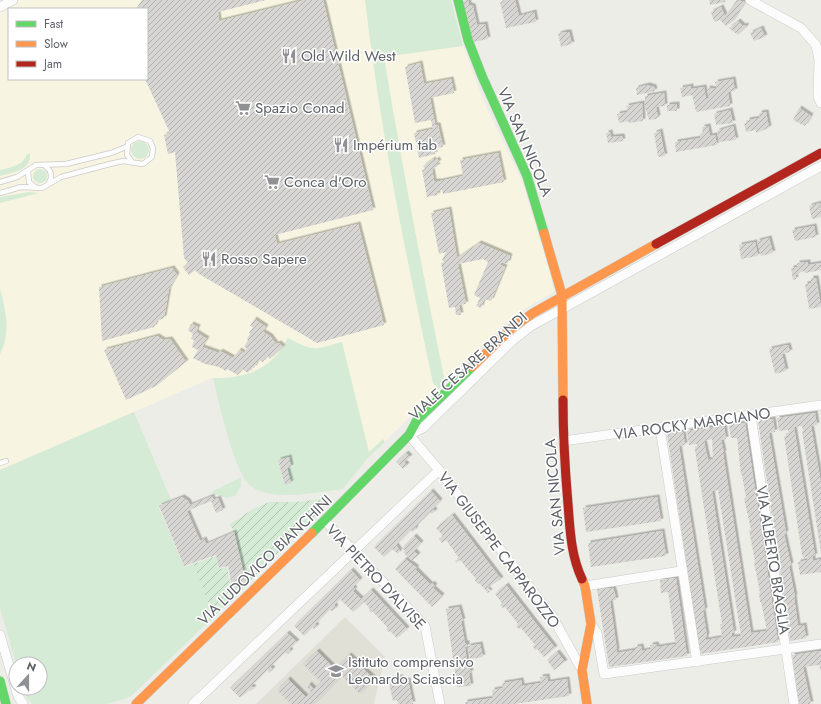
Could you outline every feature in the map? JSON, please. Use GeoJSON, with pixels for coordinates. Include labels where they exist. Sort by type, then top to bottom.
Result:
{"type":"FeatureCollection","features":[{"type":"Feature","properties":{"kind":"street"},"geometry":{"type":"LineString","coordinates":[[0,7],[13,0]]}},
{"type":"Feature","properties":{"kind":"street","name":"VIA SAN NICOLA"},"geometry":{"type":"LineString","coordinates":[[458,0],[468,40],[482,76],[527,176],[562,295],[561,357],[563,441],[571,537],[575,565],[585,586],[591,624],[582,670],[587,704]]}},
{"type":"Feature","properties":{"kind":"street"},"geometry":{"type":"LineString","coordinates":[[750,0],[801,28],[816,45],[819,60],[818,97],[821,103]]}},
{"type":"Feature","properties":{"kind":"street","name":"VIALE CESARE BRANDI"},"geometry":{"type":"LineString","coordinates":[[409,435],[417,420],[501,337],[527,317],[562,295],[821,153]]}},
{"type":"Feature","properties":{"kind":"street","name":"VIALE CESARE BRANDI"},"geometry":{"type":"LineString","coordinates":[[409,435],[423,428],[521,333],[563,307],[821,166]]}},
{"type":"Feature","properties":{"kind":"street","name":"VIA ROCKY MARCIANO"},"geometry":{"type":"LineString","coordinates":[[563,441],[751,416],[821,405]]}},
{"type":"Feature","properties":{"kind":"street","name":"VIA ALBERTO BRAGLIA"},"geometry":{"type":"LineString","coordinates":[[751,416],[794,704]]}},
{"type":"Feature","properties":{"kind":"street"},"geometry":{"type":"LineString","coordinates":[[660,428],[681,570],[697,662]]}},
{"type":"Feature","properties":{"kind":"street","name":"VIA GIUSEPPE CAPPAROZZO"},"geometry":{"type":"LineString","coordinates":[[409,435],[552,616],[582,670]]}},
{"type":"Feature","properties":{"kind":"street","name":"VIA LUDOVICO BIANCHINI"},"geometry":{"type":"LineString","coordinates":[[136,703],[325,521],[409,435]]}},
{"type":"Feature","properties":{"kind":"street"},"geometry":{"type":"LineString","coordinates":[[194,704],[438,470]]}},
{"type":"Feature","properties":{"kind":"street","name":"VIA PIETRO D'ALVISE"},"geometry":{"type":"LineString","coordinates":[[325,521],[425,626],[440,704]]}},
{"type":"Feature","properties":{"kind":"street"},"geometry":{"type":"LineString","coordinates":[[585,586],[681,570]]}},
{"type":"Feature","properties":{"kind":"street"},"geometry":{"type":"LineString","coordinates":[[591,624],[597,633],[604,674],[787,650],[821,644]]}},
{"type":"Feature","properties":{"kind":"street"},"geometry":{"type":"LineString","coordinates":[[0,635],[18,696],[22,704]]}},
{"type":"Feature","properties":{"kind":"street"},"geometry":{"type":"LineString","coordinates":[[0,681],[6,704]]}},
{"type":"Feature","properties":{"kind":"lane"},"geometry":{"type":"LineString","coordinates":[[0,182],[17,177],[34,166],[66,164],[111,153],[126,147],[131,140],[138,137],[146,139],[152,144],[153,153],[150,160],[143,164],[132,162],[110,164],[57,179],[42,188],[21,187],[0,193]]}},
{"type":"Feature","properties":{"kind":"lane"},"geometry":{"type":"LineString","coordinates":[[126,147],[127,155],[132,162]]}},
{"type":"Feature","properties":{"kind":"lane"},"geometry":{"type":"LineString","coordinates":[[44,166],[48,169],[51,176],[48,185]]}},
{"type":"Feature","properties":{"kind":"lane"},"geometry":{"type":"LineString","coordinates":[[28,171],[29,182],[35,187]]}},
{"type":"Feature","properties":{"kind":"lane"},"geometry":{"type":"LineString","coordinates":[[0,463],[6,461]]}},
{"type":"Feature","properties":{"kind":"shaded area"},"geometry":{"type":"Polygon","coordinates":[[[6,0],[451,0],[463,46],[486,107],[522,181],[550,273],[554,292],[519,312],[503,325],[368,458],[343,489],[212,378],[0,470],[0,3],[6,0]]]}},
{"type":"Feature","properties":{"kind":"shaded area","name":"Istituto comprensivo Leonardo Sciascia"},"geometry":{"type":"Polygon","coordinates":[[[345,617],[385,657],[374,704],[256,704],[345,617]]]}},
{"type":"Feature","properties":{"kind":"green space"},"geometry":{"type":"Polygon","coordinates":[[[365,0],[451,0],[463,46],[384,57],[413,220],[445,382],[439,389],[433,383],[404,240],[378,96],[365,0]]]}},
{"type":"Feature","properties":{"kind":"green space"},"geometry":{"type":"Polygon","coordinates":[[[136,141],[144,141],[149,146],[147,157],[144,159],[136,159],[131,154],[131,146],[136,141]]]}},
{"type":"Feature","properties":{"kind":"green space"},"geometry":{"type":"Polygon","coordinates":[[[27,154],[30,154],[30,159],[25,167],[15,172],[0,176],[0,170],[20,164],[27,154]]]}},
{"type":"Feature","properties":{"kind":"green space"},"geometry":{"type":"Polygon","coordinates":[[[37,169],[43,169],[47,173],[47,179],[43,183],[37,183],[33,179],[33,173],[37,169]]]}},
{"type":"Feature","properties":{"kind":"green space"},"geometry":{"type":"Polygon","coordinates":[[[29,192],[39,193],[0,203],[0,197],[29,192]]]}},
{"type":"Feature","properties":{"kind":"green space"},"geometry":{"type":"Polygon","coordinates":[[[0,289],[6,314],[6,330],[0,354],[0,289]]]}},
{"type":"Feature","properties":{"kind":"green space"},"geometry":{"type":"Polygon","coordinates":[[[288,338],[309,348],[325,347],[342,342],[369,452],[383,439],[385,442],[368,458],[343,489],[296,495],[262,492],[252,487],[245,480],[233,453],[213,378],[236,377],[257,370],[266,365],[282,349],[288,338]]]}},
{"type":"Feature","properties":{"kind":"green space"},"geometry":{"type":"Polygon","coordinates":[[[134,412],[171,500],[158,506],[184,567],[193,564],[210,607],[228,603],[130,697],[107,704],[32,704],[26,696],[48,696],[48,656],[14,656],[0,608],[0,470],[134,412]]]}},
{"type":"Feature","properties":{"kind":"green space"},"geometry":{"type":"Polygon","coordinates":[[[241,477],[241,486],[235,496],[226,498],[211,492],[241,477]]]}},
{"type":"Feature","properties":{"kind":"green space"},"geometry":{"type":"Polygon","coordinates":[[[322,499],[330,501],[228,603],[210,607],[193,564],[216,556],[219,569],[227,567],[231,588],[245,584],[234,532],[230,524],[253,509],[269,502],[295,502],[322,499]]]}},
{"type":"Feature","properties":{"kind":"building","name":"Conca d'Oro"},"geometry":{"type":"Polygon","coordinates":[[[142,0],[266,0],[218,12],[219,21],[305,0],[323,0],[373,210],[275,235],[277,244],[358,224],[384,325],[317,343],[199,274],[195,270],[189,275],[185,270],[183,267],[188,263],[184,258],[175,152],[168,154],[164,135],[170,133],[145,80],[148,80],[148,8],[137,8],[142,0]]]}},
{"type":"Feature","properties":{"kind":"building"},"geometry":{"type":"Polygon","coordinates":[[[468,0],[469,5],[473,6],[477,25],[485,24],[488,39],[473,42],[463,1],[468,0]]]}},
{"type":"Feature","properties":{"kind":"building"},"geometry":{"type":"Polygon","coordinates":[[[515,0],[519,16],[534,12],[536,22],[506,28],[500,2],[515,0]]]}},
{"type":"Feature","properties":{"kind":"building"},"geometry":{"type":"Polygon","coordinates":[[[709,0],[725,0],[725,2],[710,5],[709,0]]]}},
{"type":"Feature","properties":{"kind":"building"},"geometry":{"type":"Polygon","coordinates":[[[737,0],[745,2],[732,22],[726,26],[720,20],[714,22],[711,12],[721,7],[725,16],[737,0]]]}},
{"type":"Feature","properties":{"kind":"building"},"geometry":{"type":"Polygon","coordinates":[[[738,21],[743,26],[746,25],[746,27],[738,35],[729,28],[738,21]]]}},
{"type":"Feature","properties":{"kind":"building"},"geometry":{"type":"Polygon","coordinates":[[[761,28],[765,37],[754,41],[750,33],[761,28]]]}},
{"type":"Feature","properties":{"kind":"building"},"geometry":{"type":"Polygon","coordinates":[[[569,32],[572,44],[561,47],[558,34],[569,32]]]}},
{"type":"Feature","properties":{"kind":"building"},"geometry":{"type":"Polygon","coordinates":[[[420,63],[424,84],[451,79],[454,93],[430,98],[435,125],[438,125],[443,147],[435,148],[435,154],[419,158],[414,133],[433,129],[431,120],[415,123],[405,67],[420,63]]]}},
{"type":"Feature","properties":{"kind":"building"},"geometry":{"type":"Polygon","coordinates":[[[733,79],[735,91],[728,92],[730,106],[696,112],[692,95],[682,97],[680,88],[691,86],[691,89],[704,87],[706,99],[709,98],[707,88],[717,89],[715,82],[733,79]]]}},
{"type":"Feature","properties":{"kind":"building"},"geometry":{"type":"Polygon","coordinates":[[[647,85],[654,87],[655,91],[637,95],[636,88],[647,85]]]}},
{"type":"Feature","properties":{"kind":"building"},"geometry":{"type":"Polygon","coordinates":[[[664,93],[665,106],[656,107],[658,117],[656,119],[649,120],[645,107],[645,96],[664,93]]]}},
{"type":"Feature","properties":{"kind":"building"},"geometry":{"type":"Polygon","coordinates":[[[642,103],[643,121],[629,123],[628,121],[619,123],[617,114],[628,112],[626,106],[642,103]]]}},
{"type":"Feature","properties":{"kind":"building"},"geometry":{"type":"Polygon","coordinates":[[[677,104],[677,111],[667,111],[667,105],[677,104]]]}},
{"type":"Feature","properties":{"kind":"building"},"geometry":{"type":"Polygon","coordinates":[[[799,108],[811,116],[805,126],[793,120],[799,108]]]}},
{"type":"Feature","properties":{"kind":"building"},"geometry":{"type":"Polygon","coordinates":[[[730,110],[733,123],[716,125],[714,114],[730,110]]]}},
{"type":"Feature","properties":{"kind":"building"},"geometry":{"type":"Polygon","coordinates":[[[766,112],[769,128],[756,133],[756,130],[746,132],[744,123],[748,123],[747,120],[760,118],[759,113],[766,112]]]}},
{"type":"Feature","properties":{"kind":"building"},"geometry":{"type":"Polygon","coordinates":[[[708,126],[710,136],[715,135],[717,145],[676,152],[675,142],[700,138],[700,134],[703,133],[702,127],[708,126]]]}},
{"type":"Feature","properties":{"kind":"building"},"geometry":{"type":"Polygon","coordinates":[[[733,126],[736,140],[719,142],[717,131],[733,126]]]}},
{"type":"Feature","properties":{"kind":"building"},"geometry":{"type":"Polygon","coordinates":[[[660,131],[665,156],[658,157],[654,133],[660,131]]]}},
{"type":"Feature","properties":{"kind":"building"},"geometry":{"type":"Polygon","coordinates":[[[610,132],[611,137],[622,136],[623,141],[608,143],[606,133],[610,132]]]}},
{"type":"Feature","properties":{"kind":"building"},"geometry":{"type":"Polygon","coordinates":[[[498,153],[504,182],[443,194],[442,190],[437,191],[438,195],[427,197],[422,170],[425,169],[423,166],[433,159],[434,161],[437,159],[439,162],[436,164],[438,166],[432,169],[434,181],[440,181],[463,176],[460,160],[498,153]]]}},
{"type":"Feature","properties":{"kind":"building"},"geometry":{"type":"Polygon","coordinates":[[[820,203],[821,217],[812,219],[809,206],[820,203]]]}},
{"type":"Feature","properties":{"kind":"building"},"geometry":{"type":"Polygon","coordinates":[[[449,209],[457,258],[479,243],[510,256],[508,263],[501,263],[500,265],[505,267],[491,301],[484,299],[481,308],[476,306],[480,298],[474,295],[488,262],[483,259],[458,264],[466,304],[459,305],[461,315],[456,315],[455,307],[449,308],[441,263],[447,262],[442,260],[446,252],[439,254],[431,213],[449,209]]]}},
{"type":"Feature","properties":{"kind":"building"},"geometry":{"type":"Polygon","coordinates":[[[814,226],[816,237],[795,241],[792,230],[814,226]]]}},
{"type":"Feature","properties":{"kind":"building"},"geometry":{"type":"Polygon","coordinates":[[[769,238],[773,253],[761,256],[757,241],[769,238]]]}},
{"type":"Feature","properties":{"kind":"building"},"geometry":{"type":"Polygon","coordinates":[[[755,242],[758,256],[741,259],[739,245],[755,242]]]}},
{"type":"Feature","properties":{"kind":"building"},"geometry":{"type":"Polygon","coordinates":[[[808,262],[808,265],[821,263],[821,270],[805,273],[804,271],[799,272],[799,274],[796,275],[796,279],[793,280],[791,268],[798,267],[797,263],[808,262]]]}},
{"type":"Feature","properties":{"kind":"building"},"geometry":{"type":"Polygon","coordinates":[[[172,268],[177,275],[169,289],[164,318],[157,321],[154,327],[102,341],[99,287],[172,268]]]}},
{"type":"Feature","properties":{"kind":"building"},"geometry":{"type":"Polygon","coordinates":[[[811,278],[816,278],[821,307],[809,309],[805,284],[811,283],[811,278]]]}},
{"type":"Feature","properties":{"kind":"building"},"geometry":{"type":"Polygon","coordinates":[[[254,319],[266,327],[263,332],[270,336],[276,344],[279,343],[283,347],[270,359],[267,356],[263,362],[258,360],[254,368],[252,367],[248,373],[242,369],[238,375],[227,369],[226,371],[193,358],[198,350],[192,347],[194,340],[191,339],[193,334],[188,330],[191,324],[198,327],[196,332],[207,339],[202,347],[219,353],[220,351],[233,358],[239,350],[244,353],[247,348],[244,347],[253,327],[250,326],[254,319]]]}},
{"type":"Feature","properties":{"kind":"building"},"geometry":{"type":"Polygon","coordinates":[[[157,336],[163,340],[170,339],[186,362],[156,386],[126,400],[104,350],[157,336]]]}},
{"type":"Feature","properties":{"kind":"building"},"geometry":{"type":"Polygon","coordinates":[[[788,345],[790,352],[782,354],[786,371],[775,374],[769,349],[788,345]]]}},
{"type":"Feature","properties":{"kind":"building"},"geometry":{"type":"Polygon","coordinates":[[[815,413],[817,425],[811,426],[821,483],[821,553],[802,426],[794,427],[815,556],[813,556],[813,561],[821,559],[821,572],[800,575],[798,562],[808,560],[807,557],[804,558],[802,555],[784,436],[786,436],[786,433],[789,433],[788,430],[779,431],[777,418],[815,413]]]}},
{"type":"Feature","properties":{"kind":"building"},"geometry":{"type":"Polygon","coordinates":[[[773,419],[775,432],[769,433],[786,533],[784,534],[791,565],[789,566],[795,597],[798,626],[804,625],[806,638],[790,641],[758,421],[773,419]]]}},
{"type":"Feature","properties":{"kind":"building"},"geometry":{"type":"Polygon","coordinates":[[[745,423],[778,642],[700,654],[667,434],[683,432],[685,445],[679,446],[705,610],[703,611],[707,636],[706,640],[722,637],[720,624],[722,624],[695,450],[695,446],[699,446],[698,444],[689,445],[687,431],[724,426],[726,439],[721,440],[751,633],[767,631],[760,602],[760,593],[749,530],[751,530],[744,498],[746,498],[741,475],[737,438],[731,438],[729,425],[745,423]],[[712,439],[704,441],[708,460],[713,459],[712,439]],[[718,490],[712,491],[734,633],[732,633],[732,637],[741,636],[718,490]]]}},
{"type":"Feature","properties":{"kind":"building"},"geometry":{"type":"Polygon","coordinates":[[[406,453],[410,457],[404,462],[407,465],[403,469],[396,462],[406,453]]]}},
{"type":"Feature","properties":{"kind":"building"},"geometry":{"type":"Polygon","coordinates":[[[289,457],[291,467],[287,468],[291,483],[285,485],[278,460],[289,457]]]}},
{"type":"Feature","properties":{"kind":"building"},"geometry":{"type":"Polygon","coordinates":[[[431,491],[440,501],[433,509],[435,511],[432,514],[430,512],[415,527],[416,528],[413,532],[411,530],[396,545],[400,551],[398,554],[392,549],[384,557],[374,547],[431,491]]]}},
{"type":"Feature","properties":{"kind":"building"},"geometry":{"type":"Polygon","coordinates":[[[212,496],[213,500],[218,498],[223,510],[216,513],[211,501],[187,511],[200,541],[204,539],[206,544],[234,532],[246,583],[232,587],[228,566],[219,568],[216,555],[184,566],[159,506],[182,497],[188,501],[190,505],[212,496]]]}},
{"type":"Feature","properties":{"kind":"building"},"geometry":{"type":"Polygon","coordinates":[[[657,497],[661,521],[586,532],[583,508],[657,497]]]}},
{"type":"Feature","properties":{"kind":"building"},"geometry":{"type":"Polygon","coordinates":[[[452,515],[501,579],[487,588],[490,592],[488,593],[479,583],[478,584],[475,581],[476,579],[460,560],[456,563],[455,561],[459,558],[446,540],[442,543],[439,539],[443,536],[436,528],[452,515]]]}},
{"type":"Feature","properties":{"kind":"building"},"geometry":{"type":"Polygon","coordinates":[[[662,531],[666,556],[591,567],[588,543],[662,531]]]}},
{"type":"Feature","properties":{"kind":"building"},"geometry":{"type":"Polygon","coordinates":[[[414,536],[421,543],[414,551],[418,555],[412,561],[403,552],[405,551],[402,548],[414,536]]]}},
{"type":"Feature","properties":{"kind":"building"},"geometry":{"type":"Polygon","coordinates":[[[405,559],[417,568],[415,569],[431,585],[432,583],[435,586],[433,588],[442,596],[432,607],[395,569],[405,559]]]}},
{"type":"Feature","properties":{"kind":"building"},"geometry":{"type":"Polygon","coordinates":[[[351,570],[360,580],[353,587],[355,589],[353,591],[361,599],[371,590],[407,629],[397,638],[386,629],[388,628],[372,611],[371,613],[369,610],[370,609],[364,602],[353,612],[340,599],[334,605],[336,607],[333,611],[329,610],[315,624],[317,626],[314,629],[312,627],[304,636],[294,626],[351,570]]]}},
{"type":"Feature","properties":{"kind":"building"},"geometry":{"type":"Polygon","coordinates":[[[676,578],[687,656],[609,667],[597,589],[613,588],[615,594],[616,600],[610,601],[617,650],[616,653],[635,650],[635,647],[641,646],[642,651],[651,649],[650,645],[656,644],[657,647],[677,644],[675,641],[668,592],[661,593],[660,580],[676,578]]]}},
{"type":"Feature","properties":{"kind":"building"},"geometry":{"type":"Polygon","coordinates":[[[506,585],[555,648],[544,657],[537,649],[535,650],[533,647],[535,645],[521,628],[519,629],[516,626],[518,624],[505,607],[503,608],[500,605],[502,603],[495,594],[506,585]]]}},
{"type":"Feature","properties":{"kind":"building"},"geometry":{"type":"Polygon","coordinates":[[[459,607],[463,621],[461,621],[465,643],[467,643],[467,647],[465,647],[468,669],[470,669],[471,673],[469,673],[471,686],[457,687],[446,609],[459,607]]]}},
{"type":"Feature","properties":{"kind":"building"},"geometry":{"type":"Polygon","coordinates":[[[287,633],[297,642],[289,649],[291,651],[288,654],[284,653],[270,667],[273,669],[269,673],[267,670],[251,686],[254,688],[250,691],[249,690],[240,698],[230,688],[287,633]]]}},
{"type":"Feature","properties":{"kind":"building"},"geometry":{"type":"Polygon","coordinates":[[[480,644],[483,657],[470,659],[468,646],[480,644]]]}},
{"type":"Feature","properties":{"kind":"building"},"geometry":{"type":"Polygon","coordinates":[[[317,651],[335,669],[349,655],[374,679],[360,694],[342,676],[315,704],[291,704],[277,690],[288,679],[306,697],[311,692],[307,687],[309,684],[314,689],[321,682],[303,664],[317,651]]]}},
{"type":"Feature","properties":{"kind":"building"},"geometry":{"type":"Polygon","coordinates":[[[821,651],[821,672],[819,665],[803,667],[811,704],[799,704],[792,655],[821,651]]]}},
{"type":"Feature","properties":{"kind":"building"},"geometry":{"type":"Polygon","coordinates":[[[557,652],[565,662],[554,670],[547,660],[557,652]]]}},
{"type":"Feature","properties":{"kind":"building"},"geometry":{"type":"Polygon","coordinates":[[[547,676],[548,682],[567,679],[569,696],[514,704],[465,704],[465,702],[493,698],[492,690],[503,688],[502,683],[521,680],[522,686],[541,683],[540,677],[547,676]]]}},
{"type":"Feature","properties":{"kind":"building"},"geometry":{"type":"Polygon","coordinates":[[[401,677],[402,681],[408,680],[413,704],[398,704],[397,700],[393,701],[388,679],[401,677]]]}},
{"type":"Feature","properties":{"kind":"traffic: fast"},"geometry":{"type":"LineString","coordinates":[[458,0],[468,40],[482,76],[527,176],[544,233]]}},
{"type":"Feature","properties":{"kind":"traffic: fast"},"geometry":{"type":"LineString","coordinates":[[312,533],[409,435],[417,420],[472,367]]}},
{"type":"Feature","properties":{"kind":"traffic: fast"},"geometry":{"type":"LineString","coordinates":[[0,681],[6,704]]}},
{"type":"Feature","properties":{"kind":"traffic: slow"},"geometry":{"type":"LineString","coordinates":[[544,233],[562,295],[563,400]]}},
{"type":"Feature","properties":{"kind":"traffic: slow"},"geometry":{"type":"LineString","coordinates":[[472,367],[512,328],[533,313],[656,244]]}},
{"type":"Feature","properties":{"kind":"traffic: slow"},"geometry":{"type":"LineString","coordinates":[[136,704],[312,533]]}},
{"type":"Feature","properties":{"kind":"traffic: slow"},"geometry":{"type":"LineString","coordinates":[[582,579],[585,586],[591,624],[582,670],[587,704]]}},
{"type":"Feature","properties":{"kind":"traffic: jam"},"geometry":{"type":"LineString","coordinates":[[656,244],[821,153]]}},
{"type":"Feature","properties":{"kind":"traffic: jam"},"geometry":{"type":"LineString","coordinates":[[563,400],[564,452],[570,533],[575,561],[582,579]]}},
{"type":"Feature","properties":{"kind":"place","name":"Old Wild West"},"geometry":{"type":"Point","coordinates":[289,56]}},
{"type":"Feature","properties":{"kind":"place","name":"Spazio Conad"},"geometry":{"type":"Point","coordinates":[243,108]}},
{"type":"Feature","properties":{"kind":"place","name":"Impérium tab"},"geometry":{"type":"Point","coordinates":[341,145]}},
{"type":"Feature","properties":{"kind":"place","name":"Conca d'Oro"},"geometry":{"type":"Point","coordinates":[272,182]}},
{"type":"Feature","properties":{"kind":"place","name":"Rosso Sapere"},"geometry":{"type":"Point","coordinates":[209,259]}},
{"type":"Feature","properties":{"kind":"place","name":"Istituto comprensivo Leonardo Sciascia"},"geometry":{"type":"Point","coordinates":[336,671]}}]}
